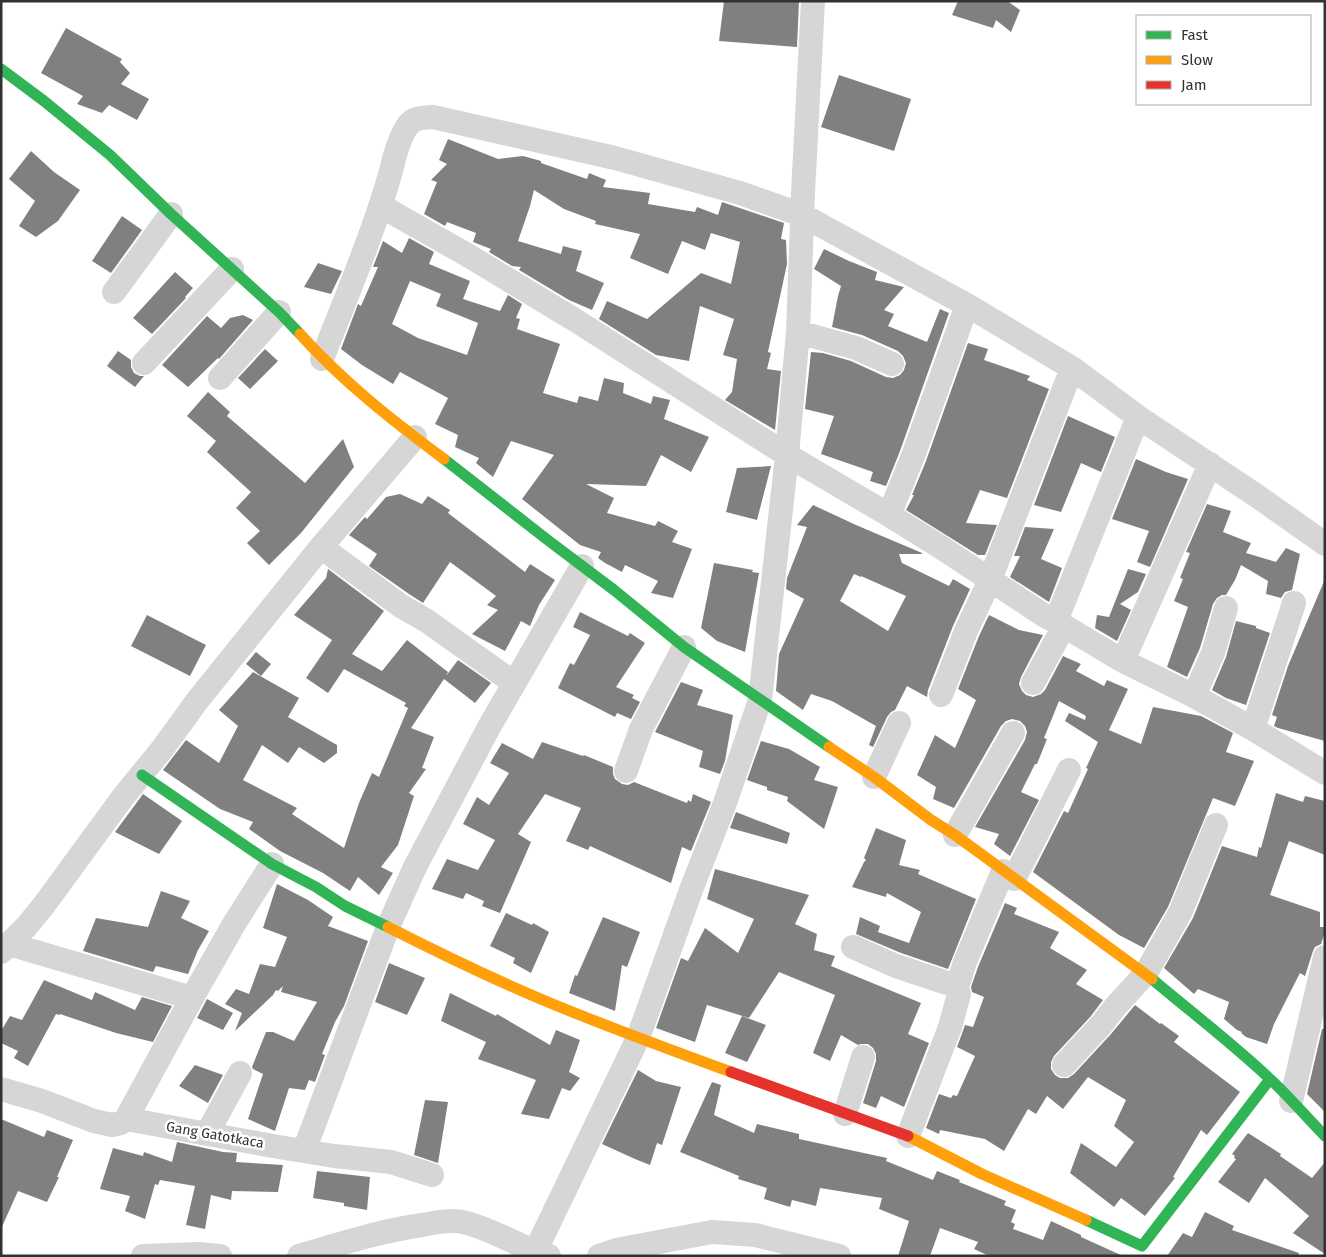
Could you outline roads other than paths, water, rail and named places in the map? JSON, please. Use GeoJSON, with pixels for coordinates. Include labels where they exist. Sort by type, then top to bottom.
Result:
{"type":"FeatureCollection","features":[{"type":"Feature","properties":{"kind":"street"},"geometry":{"type":"LineString","coordinates":[[299,1256],[398,1228],[439,1222],[467,1223],[477,1226],[542,1254],[638,1038],[691,890],[725,803],[760,700],[787,454],[798,332],[813,1]]}},
{"type":"Feature","properties":{"kind":"street"},"geometry":{"type":"LineString","coordinates":[[1,69],[44,101],[110,155],[171,214],[279,312],[322,359],[415,437],[614,590],[684,647],[874,777],[931,820],[1146,973],[1270,1079],[1325,1136]]}},
{"type":"Feature","properties":{"kind":"street"},"geometry":{"type":"LineString","coordinates":[[322,359],[381,206],[394,159],[407,127],[417,118],[433,117],[615,158],[740,193],[802,215],[966,305],[1072,368],[1138,417],[1210,464],[1325,544]]}},
{"type":"Feature","properties":{"kind":"street"},"geometry":{"type":"LineString","coordinates":[[381,206],[469,256],[566,315],[787,454],[939,546],[1045,616],[1123,662],[1194,696],[1253,729],[1325,773]]}},
{"type":"Feature","properties":{"kind":"street"},"geometry":{"type":"LineString","coordinates":[[114,292],[171,214]]}},
{"type":"Feature","properties":{"kind":"street"},"geometry":{"type":"LineString","coordinates":[[144,363],[232,269]]}},
{"type":"Feature","properties":{"kind":"street"},"geometry":{"type":"LineString","coordinates":[[889,515],[913,456],[966,305]]}},
{"type":"Feature","properties":{"kind":"street"},"geometry":{"type":"LineString","coordinates":[[220,378],[279,312]]}},
{"type":"Feature","properties":{"kind":"street"},"geometry":{"type":"LineString","coordinates":[[798,332],[856,348],[892,364]]}},
{"type":"Feature","properties":{"kind":"street"},"geometry":{"type":"LineString","coordinates":[[942,694],[966,631],[990,580],[1072,368]]}},
{"type":"Feature","properties":{"kind":"street"},"geometry":{"type":"LineString","coordinates":[[1033,683],[1060,624],[1138,417]]}},
{"type":"Feature","properties":{"kind":"street"},"geometry":{"type":"LineString","coordinates":[[192,998],[5,948],[44,905],[123,797],[321,547],[415,437]]}},
{"type":"Feature","properties":{"kind":"street"},"geometry":{"type":"LineString","coordinates":[[1123,662],[1210,464]]}},
{"type":"Feature","properties":{"kind":"street"},"geometry":{"type":"LineString","coordinates":[[321,547],[401,606],[426,621],[514,683]]}},
{"type":"Feature","properties":{"kind":"street"},"geometry":{"type":"LineString","coordinates":[[304,1151],[388,927],[415,867],[484,737],[582,566]]}},
{"type":"Feature","properties":{"kind":"street"},"geometry":{"type":"LineString","coordinates":[[1253,729],[1294,603]]}},
{"type":"Feature","properties":{"kind":"street"},"geometry":{"type":"LineString","coordinates":[[1194,696],[1213,653],[1226,608]]}},
{"type":"Feature","properties":{"kind":"street"},"geometry":{"type":"LineString","coordinates":[[626,771],[641,729],[684,647]]}},
{"type":"Feature","properties":{"kind":"street"},"geometry":{"type":"LineString","coordinates":[[874,777],[899,723]]}},
{"type":"Feature","properties":{"kind":"street"},"geometry":{"type":"LineString","coordinates":[[955,836],[1013,733]]}},
{"type":"Feature","properties":{"kind":"street"},"geometry":{"type":"LineString","coordinates":[[908,1136],[950,1027],[959,994],[957,987],[965,962],[1008,875],[1069,770]]}},
{"type":"Feature","properties":{"kind":"street"},"geometry":{"type":"LineString","coordinates":[[142,775],[272,864],[316,887],[345,906],[464,965],[638,1038],[908,1136],[982,1174],[1057,1207],[1142,1251],[1270,1079]]}},
{"type":"Feature","properties":{"kind":"street"},"geometry":{"type":"LineString","coordinates":[[1064,1065],[1146,973],[1180,913],[1216,825]]}},
{"type":"Feature","properties":{"kind":"street"},"geometry":{"type":"LineString","coordinates":[[2,1090],[42,1101],[94,1121],[112,1125],[121,1123],[126,1119],[234,924],[272,864]]}},
{"type":"Feature","properties":{"kind":"street"},"geometry":{"type":"LineString","coordinates":[[853,947],[896,966],[957,987]]}},
{"type":"Feature","properties":{"kind":"street"},"geometry":{"type":"LineString","coordinates":[[1291,1101],[1325,957]]}},
{"type":"Feature","properties":{"kind":"street"},"geometry":{"type":"LineString","coordinates":[[845,1114],[863,1057]]}},
{"type":"Feature","properties":{"kind":"street"},"geometry":{"type":"LineString","coordinates":[[207,1134],[240,1073]]}},
{"type":"Feature","properties":{"kind":"street","name":"Gang Gatotkaca"},"geometry":{"type":"LineString","coordinates":[[126,1119],[304,1151],[392,1162],[432,1174]]}},
{"type":"Feature","properties":{"kind":"street"},"geometry":{"type":"LineString","coordinates":[[599,1256],[616,1250],[712,1232],[755,1235],[839,1256]]}},
{"type":"Feature","properties":{"kind":"street"},"geometry":{"type":"LineString","coordinates":[[142,1256],[199,1254],[220,1256]]}}]}
